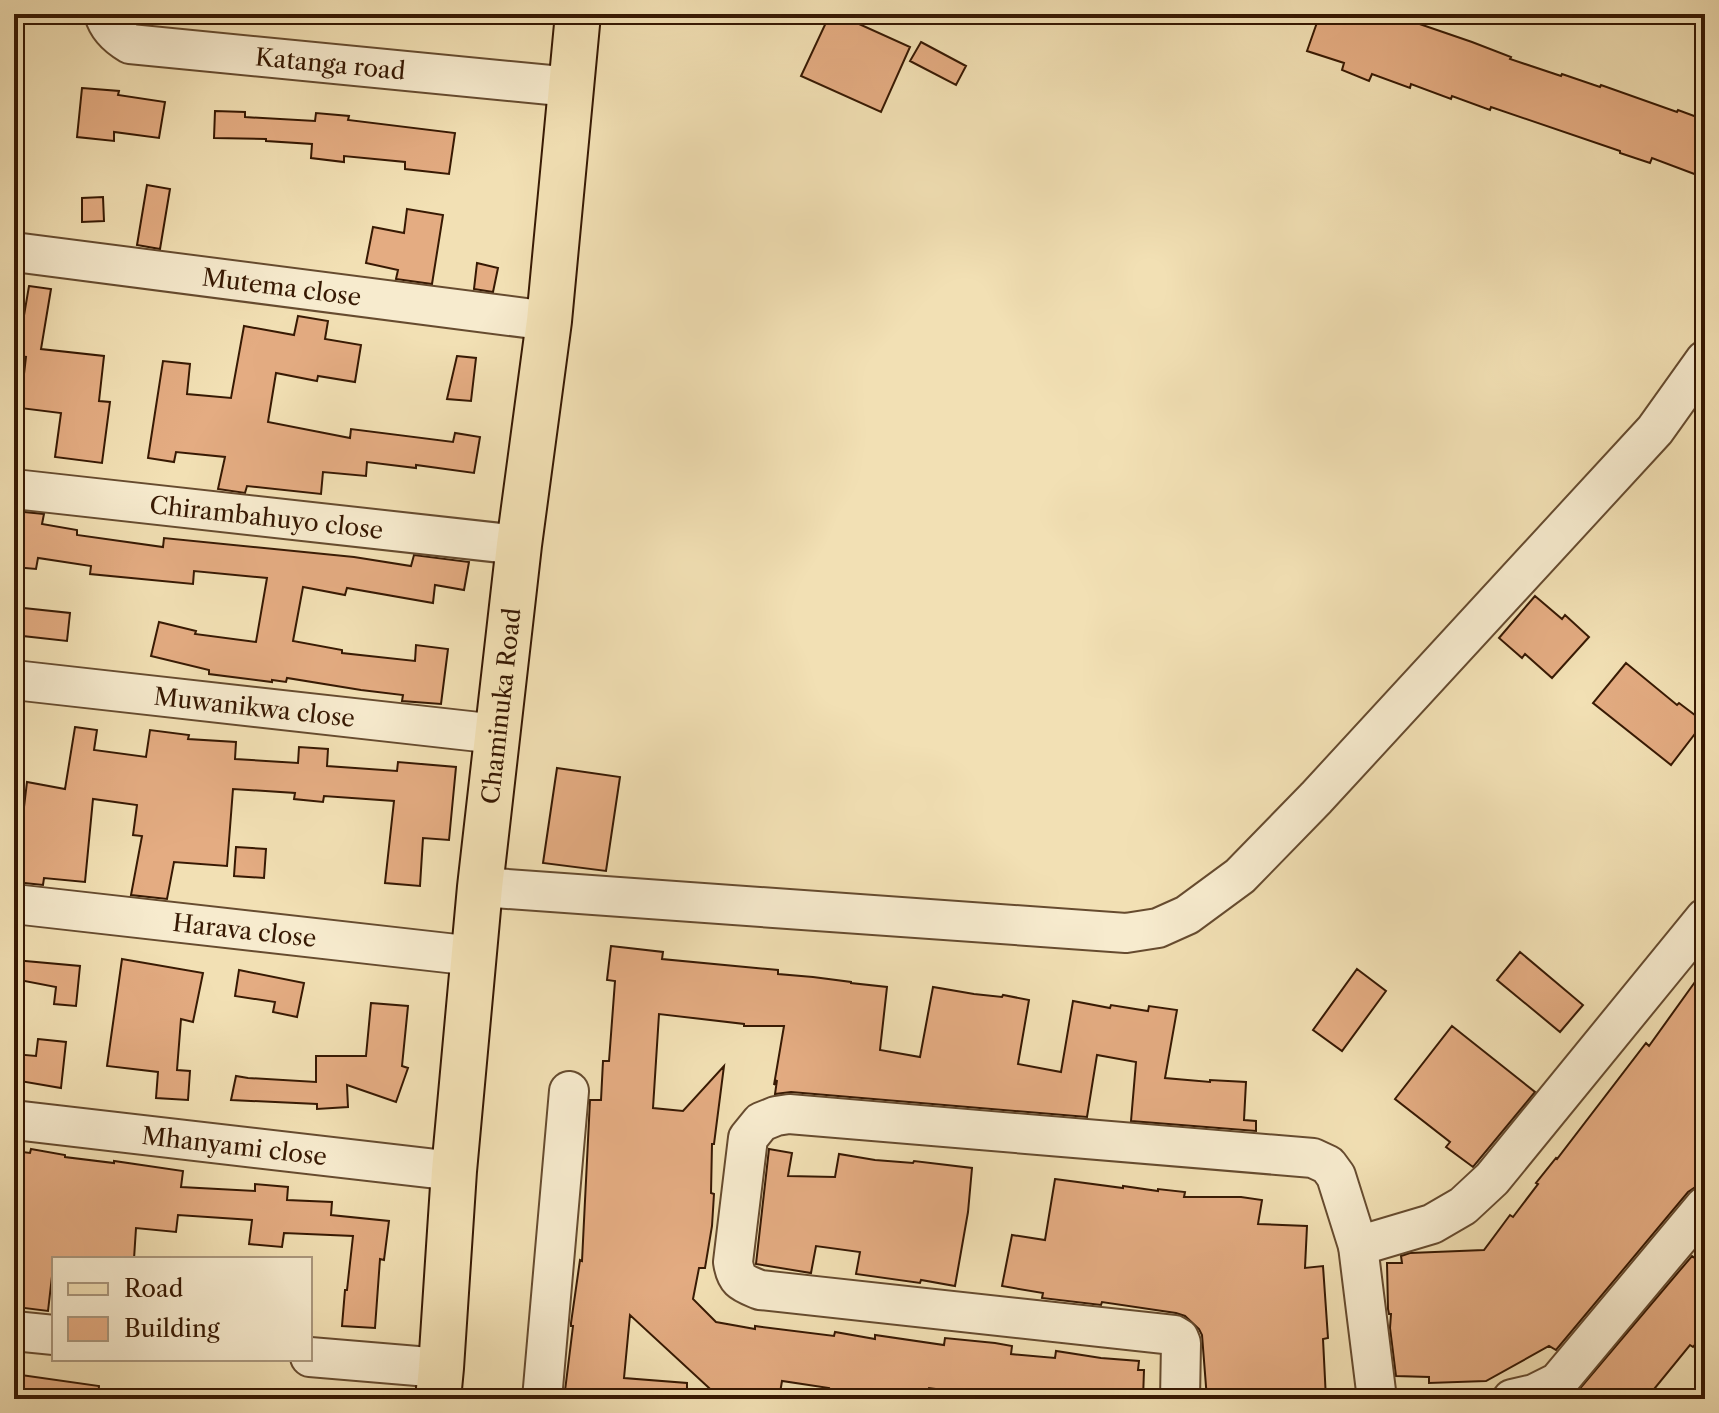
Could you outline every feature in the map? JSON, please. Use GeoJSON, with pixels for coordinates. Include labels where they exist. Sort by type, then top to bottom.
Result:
{"type":"FeatureCollection","features":[{"type":"Feature","properties":{"kind":"main road","name":"Chaminuka Road"},"geometry":{"type":"LineString","coordinates":[[440,1384],[454,1171],[480,887],[519,545],[549,321],[578,14]]}},
{"type":"Feature","properties":{"kind":"street","name":"Katanga road"},"geometry":{"type":"LineString","coordinates":[[104,14],[118,37],[130,44],[571,87]]}},
{"type":"Feature","properties":{"kind":"street","name":"Mutema close"},"geometry":{"type":"LineString","coordinates":[[14,252],[549,321]]}},
{"type":"Feature","properties":{"kind":"street"},"geometry":{"type":"LineString","coordinates":[[480,887],[1126,933],[1158,928],[1187,915],[1240,876],[1316,798],[1655,430],[1705,360]]}},
{"type":"Feature","properties":{"kind":"street","name":"Chirambahuyo close"},"geometry":{"type":"LineString","coordinates":[[14,489],[519,545]]}},
{"type":"Feature","properties":{"kind":"street","name":"Muwanikwa close"},"geometry":{"type":"LineString","coordinates":[[14,680],[497,734]]}},
{"type":"Feature","properties":{"kind":"street","name":"Harava close"},"geometry":{"type":"LineString","coordinates":[[14,904],[474,956]]}},
{"type":"Feature","properties":{"kind":"street"},"geometry":{"type":"LineString","coordinates":[[1358,1246],[1432,1224],[1463,1206],[1492,1179],[1705,918]]}},
{"type":"Feature","properties":{"kind":"street"},"geometry":{"type":"LineString","coordinates":[[542,1399],[569,1091]]}},
{"type":"Feature","properties":{"kind":"street"},"geometry":{"type":"LineString","coordinates":[[1180,1399],[1181,1343],[1174,1335],[760,1290],[743,1283],[735,1275],[733,1262],[748,1138],[761,1122],[789,1114],[1313,1158],[1328,1165],[1336,1176],[1358,1246],[1377,1399]]}},
{"type":"Feature","properties":{"kind":"street","name":"Mhanyami close"},"geometry":{"type":"LineString","coordinates":[[14,1120],[454,1171]]}},
{"type":"Feature","properties":{"kind":"street"},"geometry":{"type":"LineString","coordinates":[[1512,1399],[1534,1394],[1558,1382],[1705,1206]]}},
{"type":"Feature","properties":{"kind":"street"},"geometry":{"type":"LineString","coordinates":[[14,1331],[52,1335]]}},
{"type":"Feature","properties":{"kind":"street"},"geometry":{"type":"LineString","coordinates":[[312,1357],[440,1384]]}},
{"type":"Feature","properties":{"kind":"building"},"geometry":{"type":"Polygon","coordinates":[[[830,14],[837,14],[910,47],[881,112],[801,76],[830,14]]]}},
{"type":"Feature","properties":{"kind":"building"},"geometry":{"type":"Polygon","coordinates":[[[1320,14],[1386,14],[1405,19],[1510,59],[1705,120],[1705,178],[1652,158],[1650,163],[1491,107],[1490,110],[1452,96],[1451,99],[1411,84],[1410,88],[1372,74],[1369,81],[1342,70],[1344,63],[1307,51],[1320,14]]]}},
{"type":"Feature","properties":{"kind":"building"},"geometry":{"type":"Polygon","coordinates":[[[921,42],[966,66],[956,85],[910,61],[921,42]]]}},
{"type":"Feature","properties":{"kind":"building"},"geometry":{"type":"Polygon","coordinates":[[[82,88],[119,91],[118,95],[165,102],[159,138],[114,132],[114,141],[77,137],[82,88]]]}},
{"type":"Feature","properties":{"kind":"building"},"geometry":{"type":"Polygon","coordinates":[[[215,111],[245,112],[245,117],[315,121],[316,113],[349,116],[348,120],[455,133],[449,174],[405,169],[405,162],[344,156],[344,162],[311,158],[312,144],[214,138],[215,111]]]}},
{"type":"Feature","properties":{"kind":"building"},"geometry":{"type":"Polygon","coordinates":[[[147,185],[170,189],[160,249],[137,245],[147,185]]]}},
{"type":"Feature","properties":{"kind":"building"},"geometry":{"type":"Polygon","coordinates":[[[103,197],[104,221],[82,222],[82,198],[103,197]]]}},
{"type":"Feature","properties":{"kind":"building"},"geometry":{"type":"Polygon","coordinates":[[[407,209],[443,215],[432,284],[396,279],[398,270],[366,263],[373,227],[404,233],[407,209]]]}},
{"type":"Feature","properties":{"kind":"building"},"geometry":{"type":"Polygon","coordinates":[[[477,263],[498,268],[493,292],[474,289],[477,263]]]}},
{"type":"Feature","properties":{"kind":"building"},"geometry":{"type":"Polygon","coordinates":[[[29,286],[51,289],[41,349],[104,356],[99,401],[110,402],[102,463],[55,457],[61,413],[20,408],[26,357],[17,356],[29,286]]]}},
{"type":"Feature","properties":{"kind":"building"},"geometry":{"type":"Polygon","coordinates":[[[298,316],[328,321],[325,339],[361,345],[355,382],[318,376],[317,381],[276,373],[268,422],[350,438],[351,429],[453,442],[455,433],[480,437],[474,473],[367,462],[366,476],[323,472],[321,494],[247,486],[245,493],[218,489],[225,457],[176,452],[174,462],[148,458],[163,361],[190,364],[187,394],[231,398],[244,326],[294,335],[298,316]]]}},
{"type":"Feature","properties":{"kind":"building"},"geometry":{"type":"Polygon","coordinates":[[[457,356],[476,358],[471,401],[447,399],[457,356]]]}},
{"type":"Feature","properties":{"kind":"building"},"geometry":{"type":"Polygon","coordinates":[[[14,511],[44,514],[42,524],[77,530],[77,535],[163,547],[164,538],[354,557],[411,566],[414,555],[469,562],[464,590],[435,585],[433,603],[347,588],[345,595],[303,587],[293,641],[342,650],[342,653],[415,661],[416,645],[448,649],[441,704],[402,701],[403,695],[287,678],[286,682],[272,682],[209,674],[209,670],[151,656],[159,622],[196,631],[195,634],[256,642],[267,578],[194,571],[193,584],[90,574],[91,566],[38,558],[36,569],[14,567],[14,511]]]}},
{"type":"Feature","properties":{"kind":"building"},"geometry":{"type":"Polygon","coordinates":[[[1535,596],[1562,619],[1565,615],[1589,637],[1552,678],[1525,654],[1522,658],[1499,638],[1535,596]]]}},
{"type":"Feature","properties":{"kind":"building"},"geometry":{"type":"Polygon","coordinates":[[[14,607],[70,613],[67,641],[14,635],[14,607]]]}},
{"type":"Feature","properties":{"kind":"building"},"geometry":{"type":"Polygon","coordinates":[[[1626,663],[1677,705],[1679,703],[1704,722],[1671,765],[1593,703],[1626,663]]]}},
{"type":"Feature","properties":{"kind":"building"},"geometry":{"type":"Polygon","coordinates":[[[75,727],[97,730],[94,750],[146,757],[150,730],[189,735],[188,739],[236,742],[235,759],[298,763],[299,747],[328,749],[327,766],[397,771],[398,762],[456,767],[449,840],[423,838],[420,886],[385,883],[394,801],[324,796],[323,802],[294,799],[295,793],[233,789],[227,866],[174,862],[167,899],[131,895],[142,836],[133,835],[137,805],[93,799],[85,882],[44,878],[43,885],[15,882],[27,782],[65,789],[75,727]]]}},
{"type":"Feature","properties":{"kind":"building"},"geometry":{"type":"Polygon","coordinates":[[[557,768],[620,777],[606,871],[543,863],[557,768]]]}},
{"type":"Feature","properties":{"kind":"building"},"geometry":{"type":"Polygon","coordinates":[[[236,847],[266,849],[264,878],[234,876],[236,847]]]}},
{"type":"Feature","properties":{"kind":"building"},"geometry":{"type":"Polygon","coordinates":[[[611,946],[663,952],[662,959],[778,970],[778,974],[887,987],[880,1050],[920,1057],[933,987],[1029,1000],[1018,1064],[1061,1072],[1073,1001],[1110,1008],[1111,1005],[1148,1011],[1149,1006],[1177,1010],[1165,1078],[1246,1082],[1244,1120],[1256,1121],[1256,1131],[1131,1121],[1136,1062],[1097,1055],[1087,1117],[791,1092],[775,1094],[784,1026],[744,1026],[659,1014],[653,1108],[683,1111],[724,1066],[712,1144],[712,1226],[705,1268],[699,1268],[693,1299],[716,1322],[755,1329],[755,1326],[834,1336],[835,1332],[875,1339],[875,1335],[944,1345],[945,1338],[1012,1346],[1011,1354],[1055,1358],[1056,1351],[1139,1361],[1138,1370],[1144,1370],[1143,1399],[1011,1399],[929,1388],[923,1399],[827,1399],[829,1388],[782,1381],[779,1399],[721,1399],[630,1315],[624,1378],[687,1383],[687,1399],[564,1399],[571,1323],[582,1261],[590,1100],[601,1100],[603,1061],[609,1061],[615,981],[607,980],[611,946]]]}},
{"type":"Feature","properties":{"kind":"building"},"geometry":{"type":"Polygon","coordinates":[[[1520,952],[1583,1005],[1560,1032],[1497,980],[1520,952]]]}},
{"type":"Feature","properties":{"kind":"building"},"geometry":{"type":"Polygon","coordinates":[[[122,959],[203,973],[193,1022],[181,1019],[177,1070],[190,1071],[188,1100],[156,1098],[158,1072],[107,1066],[122,959]]]}},
{"type":"Feature","properties":{"kind":"building"},"geometry":{"type":"Polygon","coordinates":[[[14,960],[80,966],[76,1006],[54,1004],[56,987],[14,979],[14,960]]]}},
{"type":"Feature","properties":{"kind":"building"},"geometry":{"type":"Polygon","coordinates":[[[1705,968],[1705,1185],[1688,1192],[1556,1350],[1549,1346],[1486,1381],[1429,1383],[1429,1377],[1396,1376],[1388,1309],[1387,1263],[1402,1263],[1401,1256],[1410,1253],[1484,1250],[1510,1215],[1513,1217],[1646,1043],[1649,1046],[1705,968]]]}},
{"type":"Feature","properties":{"kind":"building"},"geometry":{"type":"Polygon","coordinates":[[[1357,969],[1386,991],[1342,1051],[1313,1030],[1357,969]]]}},
{"type":"Feature","properties":{"kind":"building"},"geometry":{"type":"Polygon","coordinates":[[[239,970],[304,983],[297,1017],[273,1012],[275,1002],[235,996],[239,970]]]}},
{"type":"Feature","properties":{"kind":"building"},"geometry":{"type":"Polygon","coordinates":[[[371,1003],[408,1006],[402,1066],[408,1068],[396,1102],[347,1085],[348,1107],[317,1109],[317,1104],[231,1100],[236,1076],[316,1082],[316,1056],[366,1056],[371,1003]]]}},
{"type":"Feature","properties":{"kind":"building"},"geometry":{"type":"Polygon","coordinates":[[[1452,1026],[1535,1092],[1473,1167],[1446,1147],[1450,1142],[1395,1099],[1452,1026]]]}},
{"type":"Feature","properties":{"kind":"building"},"geometry":{"type":"Polygon","coordinates":[[[38,1039],[66,1042],[61,1088],[14,1080],[14,1054],[36,1056],[38,1039]]]}},
{"type":"Feature","properties":{"kind":"building"},"geometry":{"type":"Polygon","coordinates":[[[31,1149],[65,1157],[183,1171],[181,1187],[255,1191],[255,1184],[288,1187],[287,1200],[332,1202],[331,1215],[389,1221],[384,1260],[380,1259],[375,1328],[342,1326],[353,1236],[284,1233],[282,1247],[249,1244],[252,1220],[178,1215],[176,1232],[136,1228],[134,1257],[52,1257],[48,1311],[16,1307],[21,1267],[14,1267],[14,1151],[30,1153],[31,1149]]]}},
{"type":"Feature","properties":{"kind":"building"},"geometry":{"type":"Polygon","coordinates":[[[769,1149],[792,1153],[788,1176],[835,1177],[839,1154],[972,1168],[955,1286],[856,1274],[860,1252],[816,1246],[811,1273],[756,1264],[769,1149]]]}},
{"type":"Feature","properties":{"kind":"building"},"geometry":{"type":"Polygon","coordinates":[[[1055,1179],[1185,1192],[1184,1197],[1262,1200],[1258,1224],[1307,1226],[1305,1268],[1323,1266],[1328,1338],[1323,1339],[1326,1399],[1207,1399],[1202,1335],[1185,1316],[1102,1302],[1101,1305],[1042,1298],[1043,1293],[1002,1286],[1012,1235],[1045,1240],[1055,1179]]]}},
{"type":"Feature","properties":{"kind":"building"},"geometry":{"type":"Polygon","coordinates":[[[1692,1256],[1705,1266],[1705,1332],[1693,1347],[1690,1345],[1646,1399],[1571,1399],[1692,1256]]]}},
{"type":"Feature","properties":{"kind":"building"},"geometry":{"type":"Polygon","coordinates":[[[14,1374],[99,1386],[98,1399],[14,1399],[14,1374]]]}}]}
